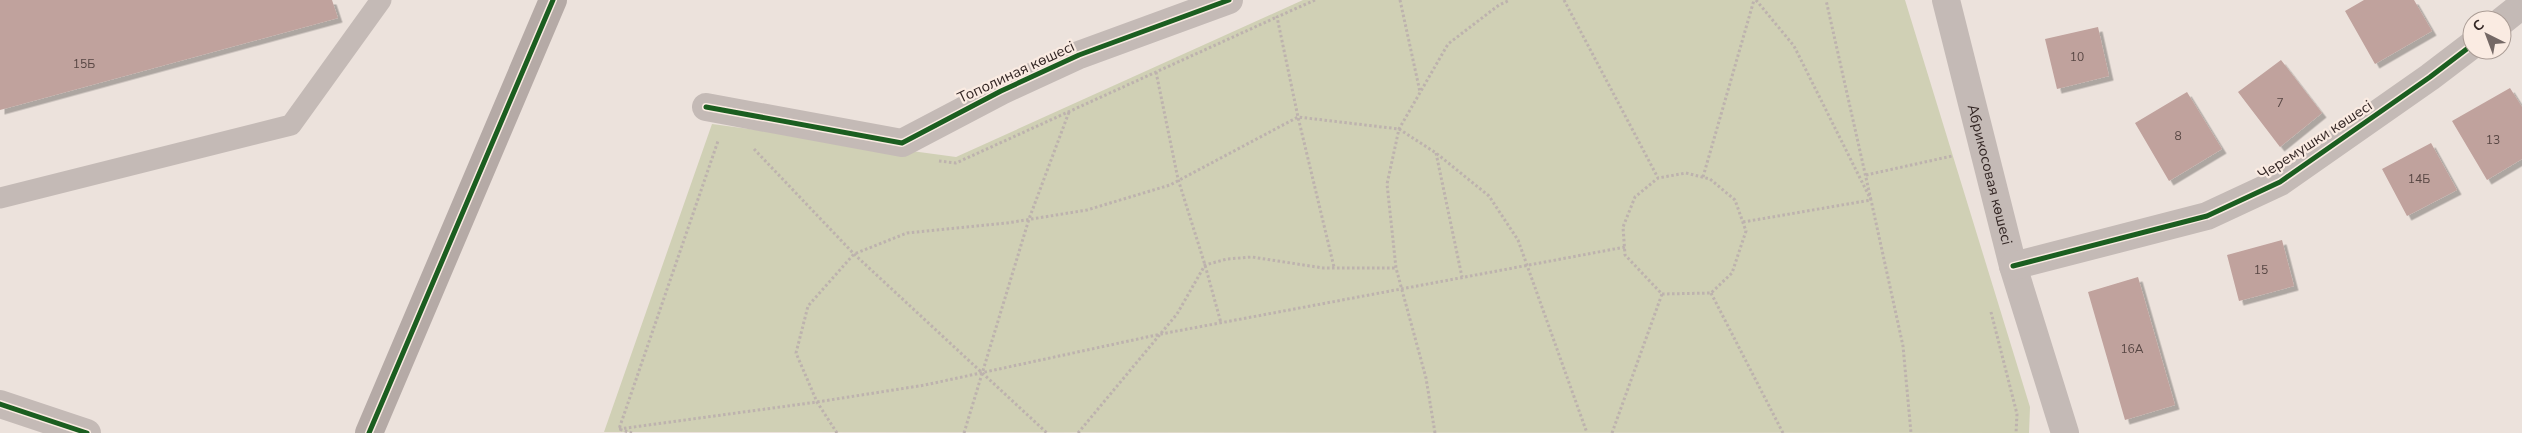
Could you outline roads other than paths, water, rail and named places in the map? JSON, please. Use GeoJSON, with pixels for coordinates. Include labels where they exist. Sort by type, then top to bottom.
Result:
{"type":"FeatureCollection","features":[{"type":"Feature","properties":{"kind":"street"},"geometry":{"type":"LineString","coordinates":[[369,433],[553,0]]}},
{"type":"Feature","properties":{"kind":"street","name":"Тополиная көшесі"},"geometry":{"type":"LineString","coordinates":[[706,108],[902,143],[1001,91],[1079,55],[1229,0]]}},
{"type":"Feature","properties":{"kind":"street","name":"Абрикосовая көшесі"},"geometry":{"type":"LineString","coordinates":[[1946,0],[2013,266],[2065,433]]}},
{"type":"Feature","properties":{"kind":"street"},"geometry":{"type":"LineString","coordinates":[[2512,13],[2522,5]]}},
{"type":"Feature","properties":{"kind":"street","name":"Черемушки көшесі"},"geometry":{"type":"LineString","coordinates":[[2013,266],[2207,216],[2280,182],[2430,78],[2462,52]]}},
{"type":"Feature","properties":{"kind":"street"},"geometry":{"type":"LineString","coordinates":[[0,404],[87,433]]}},
{"type":"Feature","properties":{"kind":"lane"},"geometry":{"type":"LineString","coordinates":[[0,198],[292,125],[381,0]]}}]}
